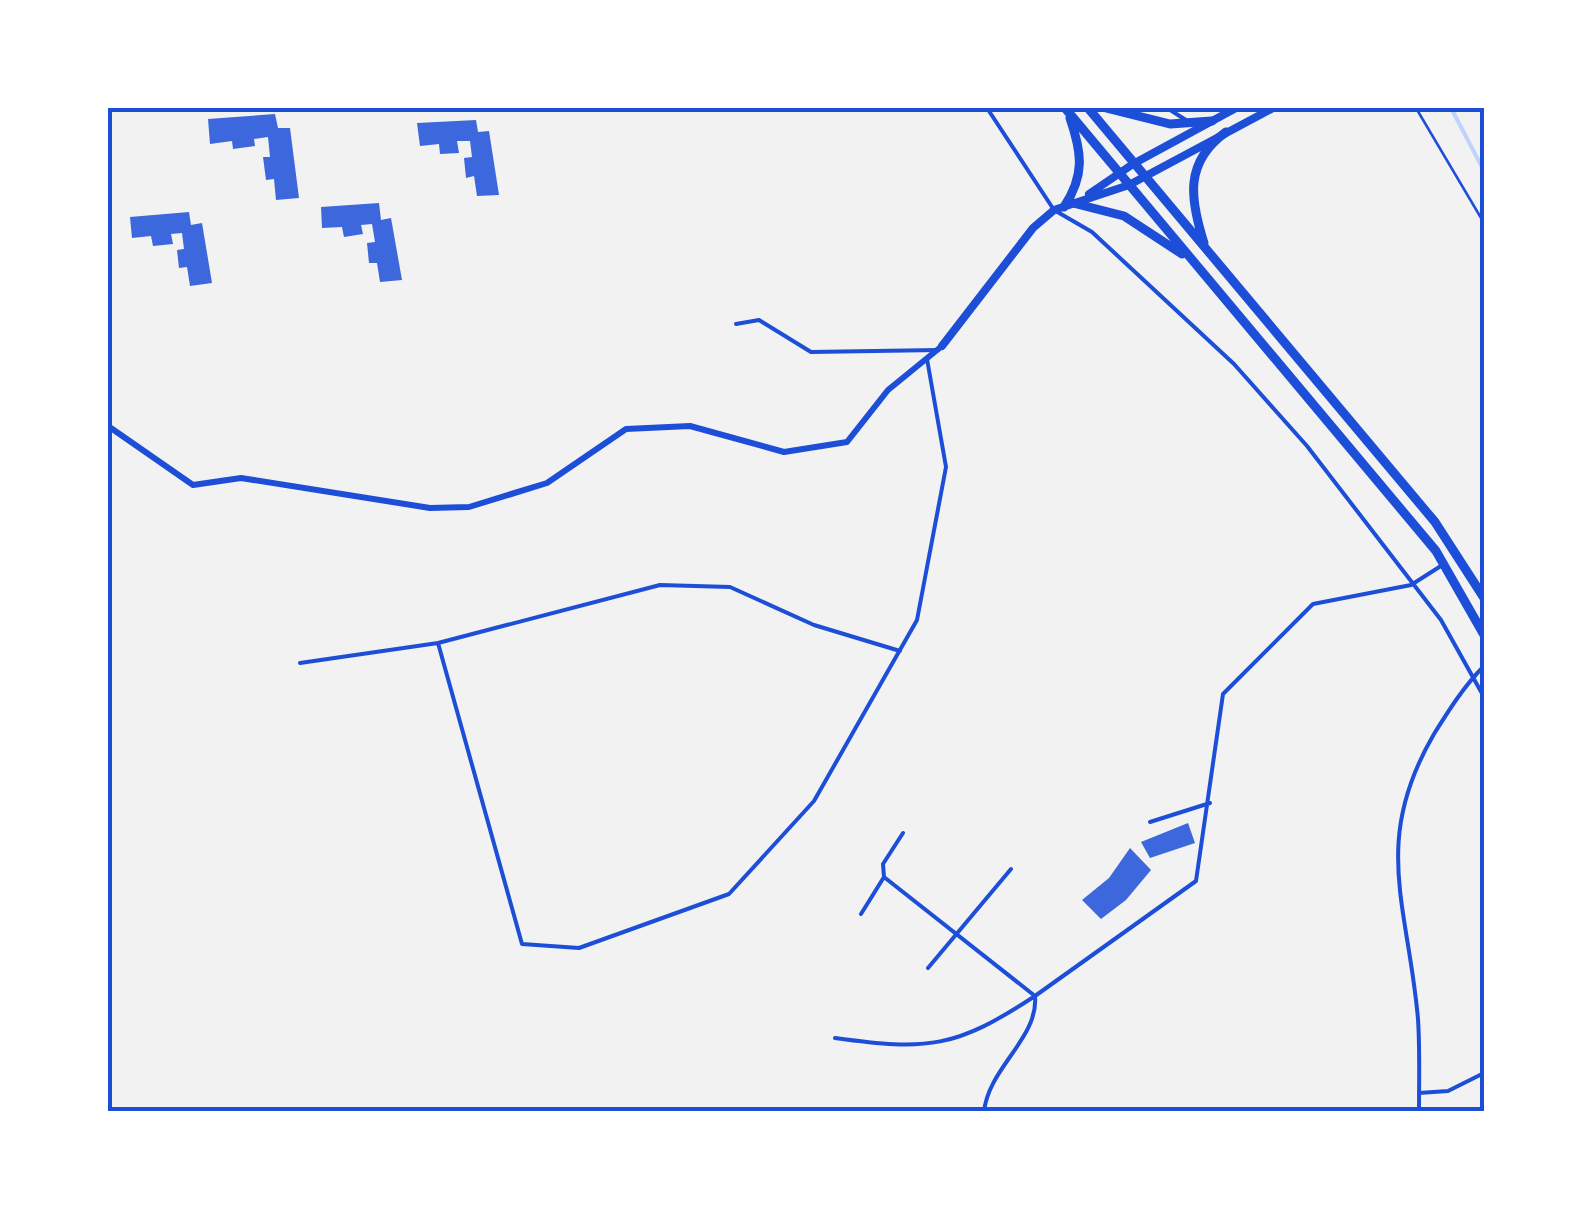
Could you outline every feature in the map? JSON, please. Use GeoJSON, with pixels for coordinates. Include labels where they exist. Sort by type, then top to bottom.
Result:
{"type":"FeatureCollection","features":[{"type":"Feature","properties":{"kind":"main road"},"geometry":{"type":"LineString","coordinates":[[1088,108],[1435,522],[1484,598]]}},
{"type":"Feature","properties":{"kind":"main road"},"geometry":{"type":"LineString","coordinates":[[1106,108],[1141,120],[1193,124],[1212,121]]}},
{"type":"Feature","properties":{"kind":"main road"},"geometry":{"type":"LineString","coordinates":[[1066,109],[1082,164],[1068,205],[1137,223],[1197,266]]}},
{"type":"Feature","properties":{"kind":"main road"},"geometry":{"type":"LineString","coordinates":[[1066,109],[1444,564],[1484,635]]}},
{"type":"Feature","properties":{"kind":"main road"},"geometry":{"type":"LineString","coordinates":[[1206,250],[1192,206],[1192,181],[1208,145],[1226,132]]}},
{"type":"Feature","properties":{"kind":"street"},"geometry":{"type":"LineString","coordinates":[[108,426],[193,485],[241,478],[430,508],[468,506],[547,483],[626,429],[690,426],[784,452],[847,442],[888,390],[940,348],[1033,228],[1119,172],[1236,108]]}},
{"type":"Feature","properties":{"kind":"street"},"geometry":{"type":"LineString","coordinates":[[1068,205],[1129,185],[1273,108]]}},
{"type":"Feature","properties":{"kind":"lane"},"geometry":{"type":"LineString","coordinates":[[987,108],[1092,232],[1234,364],[1307,446],[1441,620],[1484,697]]}},
{"type":"Feature","properties":{"kind":"lane"},"geometry":{"type":"LineString","coordinates":[[1167,108],[1193,124]]}},
{"type":"Feature","properties":{"kind":"lane"},"geometry":{"type":"LineString","coordinates":[[736,324],[759,320],[812,352],[940,348]]}},
{"type":"Feature","properties":{"kind":"lane"},"geometry":{"type":"LineString","coordinates":[[438,642],[522,944],[579,948],[729,894],[814,801],[917,620],[946,467],[927,358]]}},
{"type":"Feature","properties":{"kind":"lane"},"geometry":{"type":"LineString","coordinates":[[835,1038],[892,1046],[956,1041],[1035,996],[1196,881],[1223,694],[1313,604],[1411,585],[1444,564]]}},
{"type":"Feature","properties":{"kind":"lane"},"geometry":{"type":"LineString","coordinates":[[300,663],[438,642],[660,584],[730,587],[814,625],[900,651]]}},
{"type":"Feature","properties":{"kind":"lane"},"geometry":{"type":"LineString","coordinates":[[1419,1112],[1418,1020],[1396,856],[1399,830],[1411,774],[1472,678],[1484,666]]}},
{"type":"Feature","properties":{"kind":"lane"},"geometry":{"type":"LineString","coordinates":[[1150,822],[1210,802]]}},
{"type":"Feature","properties":{"kind":"lane"},"geometry":{"type":"LineString","coordinates":[[861,914],[884,877],[883,864],[904,833]]}},
{"type":"Feature","properties":{"kind":"lane"},"geometry":{"type":"LineString","coordinates":[[928,968],[1010,870]]}},
{"type":"Feature","properties":{"kind":"lane"},"geometry":{"type":"LineString","coordinates":[[884,877],[1035,996],[1036,1012],[994,1079],[984,1112]]}},
{"type":"Feature","properties":{"kind":"lane"},"geometry":{"type":"LineString","coordinates":[[1419,1092],[1448,1090],[1484,1073]]}},
{"type":"Feature","properties":{"kind":"path"},"geometry":{"type":"LineString","coordinates":[[1416,108],[1484,224]]}},
{"type":"Feature","properties":{"kind":"building"},"geometry":{"type":"Polygon","coordinates":[[[275,114],[278,128],[290,128],[299,198],[276,200],[274,179],[266,180],[263,157],[270,157],[268,137],[254,139],[255,146],[233,149],[232,141],[210,144],[208,119],[275,114]]]}},
{"type":"Feature","properties":{"kind":"building"},"geometry":{"type":"Polygon","coordinates":[[[476,120],[478,132],[489,131],[499,195],[477,196],[474,176],[466,178],[464,158],[472,157],[470,141],[457,141],[459,153],[440,154],[439,144],[420,146],[417,123],[476,120]]]}},
{"type":"Feature","properties":{"kind":"building"},"geometry":{"type":"Polygon","coordinates":[[[379,203],[381,220],[391,218],[402,280],[380,282],[377,263],[369,263],[367,243],[375,242],[372,224],[361,225],[363,234],[344,237],[342,227],[322,228],[321,207],[379,203]]]}},
{"type":"Feature","properties":{"kind":"building"},"geometry":{"type":"Polygon","coordinates":[[[189,212],[191,225],[202,223],[212,283],[190,286],[187,267],[179,268],[177,250],[184,249],[182,233],[171,234],[173,244],[153,246],[151,236],[132,238],[130,217],[189,212]]]}},
{"type":"Feature","properties":{"kind":"building"},"geometry":{"type":"Polygon","coordinates":[[[1188,823],[1195,843],[1150,858],[1141,842],[1188,823]]]}},
{"type":"Feature","properties":{"kind":"building"},"geometry":{"type":"Polygon","coordinates":[[[1130,848],[1151,870],[1126,900],[1101,919],[1082,900],[1109,878],[1130,848]]]}},
{"type":"Feature","properties":{"kind":"waterway"},"geometry":{"type":"LineString","coordinates":[[1451,108],[1484,171]]}}]}
